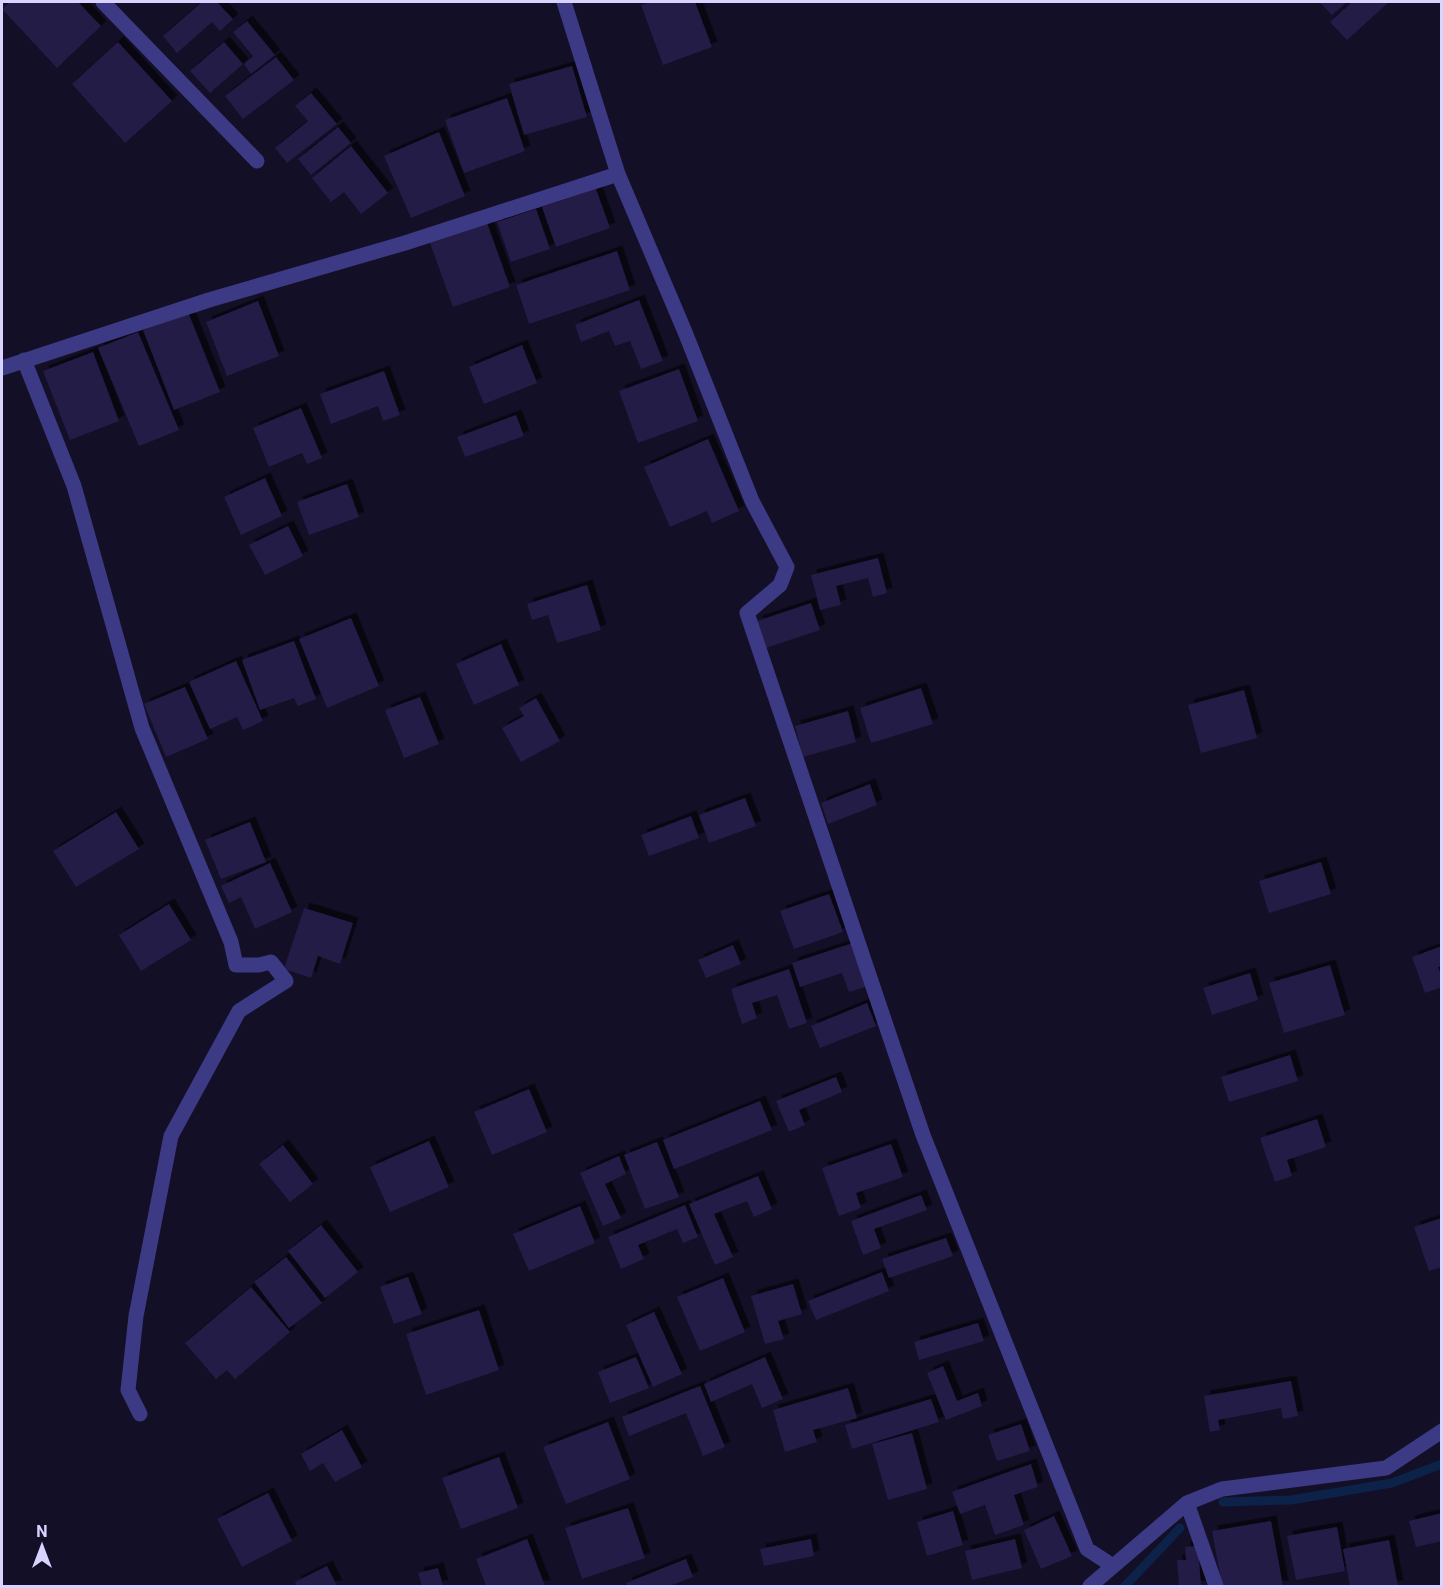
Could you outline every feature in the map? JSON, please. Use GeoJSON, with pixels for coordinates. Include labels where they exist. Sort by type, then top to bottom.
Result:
{"type":"FeatureCollection","features":[{"type":"Feature","properties":{"kind":"street"},"geometry":{"type":"LineString","coordinates":[[103,2],[257,161]]}},
{"type":"Feature","properties":{"kind":"street"},"geometry":{"type":"LineString","coordinates":[[564,2],[618,174],[685,332],[752,501],[787,567],[780,585],[747,613],[923,1134],[1087,1549],[1113,1566]]}},
{"type":"Feature","properties":{"kind":"street"},"geometry":{"type":"LineString","coordinates":[[2,368],[209,300],[405,243],[618,174]]}},
{"type":"Feature","properties":{"kind":"street"},"geometry":{"type":"LineString","coordinates":[[24,360],[74,486],[142,728],[231,942],[236,965],[271,962],[286,981],[238,1011],[171,1136],[136,1316],[128,1390],[140,1414]]}},
{"type":"Feature","properties":{"kind":"street"},"geometry":{"type":"LineString","coordinates":[[1090,1587],[1187,1503],[1222,1489],[1386,1468],[1442,1431]]}},
{"type":"Feature","properties":{"kind":"street"},"geometry":{"type":"LineString","coordinates":[[1187,1503],[1216,1587]]}},
{"type":"Feature","properties":{"kind":"building"},"geometry":{"type":"Polygon","coordinates":[[[10,2],[78,2],[101,26],[57,68],[2,9],[10,2]]]}},
{"type":"Feature","properties":{"kind":"building"},"geometry":{"type":"Polygon","coordinates":[[[202,2],[217,2],[233,19],[220,31],[212,22],[177,53],[163,36],[202,2]]]}},
{"type":"Feature","properties":{"kind":"building"},"geometry":{"type":"Polygon","coordinates":[[[650,2],[695,2],[712,47],[663,65],[641,5],[650,2]]]}},
{"type":"Feature","properties":{"kind":"building"},"geometry":{"type":"Polygon","coordinates":[[[1319,2],[1347,2],[1332,15],[1319,2]]]}},
{"type":"Feature","properties":{"kind":"building"},"geometry":{"type":"Polygon","coordinates":[[[1352,2],[1389,2],[1347,40],[1330,22],[1352,2]]]}},
{"type":"Feature","properties":{"kind":"building"},"geometry":{"type":"Polygon","coordinates":[[[247,21],[275,55],[251,74],[244,64],[253,56],[233,32],[247,21]]]}},
{"type":"Feature","properties":{"kind":"building"},"geometry":{"type":"Polygon","coordinates":[[[118,42],[172,101],[125,143],[72,84],[118,42]]]}},
{"type":"Feature","properties":{"kind":"building"},"geometry":{"type":"Polygon","coordinates":[[[224,42],[243,64],[210,93],[190,71],[224,42]]]}},
{"type":"Feature","properties":{"kind":"building"},"geometry":{"type":"Polygon","coordinates":[[[276,57],[294,80],[243,119],[225,96],[276,57]]]}},
{"type":"Feature","properties":{"kind":"building"},"geometry":{"type":"Polygon","coordinates":[[[572,66],[587,117],[524,135],[509,84],[572,66]]]}},
{"type":"Feature","properties":{"kind":"building"},"geometry":{"type":"Polygon","coordinates":[[[311,93],[337,124],[287,163],[275,148],[308,121],[295,106],[311,93]]]}},
{"type":"Feature","properties":{"kind":"building"},"geometry":{"type":"Polygon","coordinates":[[[507,98],[525,151],[464,173],[445,120],[507,98]]]}},
{"type":"Feature","properties":{"kind":"building"},"geometry":{"type":"Polygon","coordinates":[[[338,127],[351,143],[311,175],[298,159],[338,127]]]}},
{"type":"Feature","properties":{"kind":"building"},"geometry":{"type":"Polygon","coordinates":[[[439,132],[465,196],[411,218],[384,156],[439,132]]]}},
{"type":"Feature","properties":{"kind":"building"},"geometry":{"type":"Polygon","coordinates":[[[351,146],[388,193],[361,214],[344,192],[331,202],[312,178],[351,146]]]}},
{"type":"Feature","properties":{"kind":"building"},"geometry":{"type":"Polygon","coordinates":[[[596,189],[610,228],[556,247],[542,207],[596,189]]]}},
{"type":"Feature","properties":{"kind":"building"},"geometry":{"type":"Polygon","coordinates":[[[536,209],[550,249],[511,262],[497,222],[536,209]]]}},
{"type":"Feature","properties":{"kind":"building"},"geometry":{"type":"Polygon","coordinates":[[[486,220],[510,287],[453,307],[429,240],[486,220]]]}},
{"type":"Feature","properties":{"kind":"building"},"geometry":{"type":"Polygon","coordinates":[[[617,251],[630,290],[529,324],[516,285],[617,251]]]}},
{"type":"Feature","properties":{"kind":"building"},"geometry":{"type":"Polygon","coordinates":[[[639,300],[663,361],[641,369],[630,341],[615,346],[609,331],[581,342],[575,325],[639,300]]]}},
{"type":"Feature","properties":{"kind":"building"},"geometry":{"type":"Polygon","coordinates":[[[258,301],[279,356],[227,376],[206,322],[258,301]]]}},
{"type":"Feature","properties":{"kind":"building"},"geometry":{"type":"Polygon","coordinates":[[[188,312],[220,392],[174,410],[143,330],[188,312]]]}},
{"type":"Feature","properties":{"kind":"building"},"geometry":{"type":"Polygon","coordinates":[[[138,332],[179,430],[139,446],[98,348],[138,332]]]}},
{"type":"Feature","properties":{"kind":"building"},"geometry":{"type":"Polygon","coordinates":[[[522,345],[537,383],[484,404],[469,367],[522,345]]]}},
{"type":"Feature","properties":{"kind":"building"},"geometry":{"type":"Polygon","coordinates":[[[93,352],[119,421],[70,440],[43,371],[93,352]]]}},
{"type":"Feature","properties":{"kind":"building"},"geometry":{"type":"Polygon","coordinates":[[[679,369],[698,421],[638,443],[619,391],[679,369]]]}},
{"type":"Feature","properties":{"kind":"building"},"geometry":{"type":"Polygon","coordinates":[[[384,371],[400,415],[383,421],[378,406],[331,424],[320,394],[384,371]]]}},
{"type":"Feature","properties":{"kind":"building"},"geometry":{"type":"Polygon","coordinates":[[[301,408],[322,458],[307,464],[302,453],[269,467],[253,428],[301,408]]]}},
{"type":"Feature","properties":{"kind":"building"},"geometry":{"type":"Polygon","coordinates":[[[516,415],[524,436],[465,457],[457,437],[516,415]]]}},
{"type":"Feature","properties":{"kind":"building"},"geometry":{"type":"Polygon","coordinates":[[[708,439],[739,511],[712,523],[707,511],[670,527],[644,467],[708,439]]]}},
{"type":"Feature","properties":{"kind":"building"},"geometry":{"type":"Polygon","coordinates":[[[265,478],[282,516],[241,535],[224,497],[265,478]]]}},
{"type":"Feature","properties":{"kind":"building"},"geometry":{"type":"Polygon","coordinates":[[[347,484],[359,517],[309,535],[297,502],[347,484]]]}},
{"type":"Feature","properties":{"kind":"building"},"geometry":{"type":"Polygon","coordinates":[[[288,526],[303,556],[265,575],[249,545],[288,526]]]}},
{"type":"Feature","properties":{"kind":"building"},"geometry":{"type":"Polygon","coordinates":[[[878,558],[887,593],[873,597],[868,578],[836,586],[841,605],[820,610],[811,575],[878,558]]]}},
{"type":"Feature","properties":{"kind":"building"},"geometry":{"type":"Polygon","coordinates":[[[587,585],[601,630],[557,643],[548,615],[532,620],[527,604],[587,585]]]}},
{"type":"Feature","properties":{"kind":"building"},"geometry":{"type":"Polygon","coordinates":[[[811,603],[820,630],[766,648],[757,621],[811,603]]]}},
{"type":"Feature","properties":{"kind":"building"},"geometry":{"type":"Polygon","coordinates":[[[351,618],[379,686],[327,708],[299,639],[351,618]]]}},
{"type":"Feature","properties":{"kind":"building"},"geometry":{"type":"Polygon","coordinates":[[[294,641],[316,699],[298,706],[294,698],[260,710],[242,660],[294,641]]]}},
{"type":"Feature","properties":{"kind":"building"},"geometry":{"type":"Polygon","coordinates":[[[501,644],[519,685],[474,705],[456,664],[501,644]]]}},
{"type":"Feature","properties":{"kind":"building"},"geometry":{"type":"Polygon","coordinates":[[[236,661],[263,721],[243,730],[237,717],[210,729],[189,682],[236,661]]]}},
{"type":"Feature","properties":{"kind":"building"},"geometry":{"type":"Polygon","coordinates":[[[185,687],[208,739],[166,757],[144,704],[185,687]]]}},
{"type":"Feature","properties":{"kind":"building"},"geometry":{"type":"Polygon","coordinates":[[[921,688],[933,724],[871,743],[860,708],[921,688]]]}},
{"type":"Feature","properties":{"kind":"building"},"geometry":{"type":"Polygon","coordinates":[[[1244,690],[1257,738],[1201,753],[1188,705],[1244,690]]]}},
{"type":"Feature","properties":{"kind":"building"},"geometry":{"type":"Polygon","coordinates":[[[420,697],[439,744],[404,758],[385,710],[420,697]]]}},
{"type":"Feature","properties":{"kind":"building"},"geometry":{"type":"Polygon","coordinates":[[[536,698],[560,741],[521,762],[502,728],[524,716],[519,708],[536,698]]]}},
{"type":"Feature","properties":{"kind":"building"},"geometry":{"type":"Polygon","coordinates":[[[848,711],[856,742],[803,757],[795,726],[848,711]]]}},
{"type":"Feature","properties":{"kind":"building"},"geometry":{"type":"Polygon","coordinates":[[[870,784],[877,805],[828,824],[821,803],[870,784]]]}},
{"type":"Feature","properties":{"kind":"building"},"geometry":{"type":"Polygon","coordinates":[[[745,798],[756,826],[709,843],[699,815],[745,798]]]}},
{"type":"Feature","properties":{"kind":"building"},"geometry":{"type":"Polygon","coordinates":[[[116,812],[139,849],[76,887],[53,851],[116,812]]]}},
{"type":"Feature","properties":{"kind":"building"},"geometry":{"type":"Polygon","coordinates":[[[691,816],[699,838],[649,856],[641,835],[691,816]]]}},
{"type":"Feature","properties":{"kind":"building"},"geometry":{"type":"Polygon","coordinates":[[[250,822],[266,862],[221,879],[205,840],[250,822]]]}},
{"type":"Feature","properties":{"kind":"building"},"geometry":{"type":"Polygon","coordinates":[[[1321,862],[1331,894],[1269,913],[1259,881],[1321,862]]]}},
{"type":"Feature","properties":{"kind":"building"},"geometry":{"type":"Polygon","coordinates":[[[270,863],[292,912],[255,929],[241,897],[229,903],[221,886],[270,863]]]}},
{"type":"Feature","properties":{"kind":"building"},"geometry":{"type":"Polygon","coordinates":[[[829,894],[843,932],[794,949],[780,911],[829,894]]]}},
{"type":"Feature","properties":{"kind":"building"},"geometry":{"type":"Polygon","coordinates":[[[169,904],[191,940],[141,971],[119,935],[169,904]]]}},
{"type":"Feature","properties":{"kind":"building"},"geometry":{"type":"Polygon","coordinates":[[[304,908],[353,923],[340,964],[318,956],[311,978],[284,969],[304,908]]]}},
{"type":"Feature","properties":{"kind":"building"},"geometry":{"type":"Polygon","coordinates":[[[853,943],[868,986],[849,992],[842,973],[800,987],[792,963],[853,943]]]}},
{"type":"Feature","properties":{"kind":"building"},"geometry":{"type":"Polygon","coordinates":[[[733,945],[741,964],[706,978],[698,960],[733,945]]]}},
{"type":"Feature","properties":{"kind":"building"},"geometry":{"type":"Polygon","coordinates":[[[1442,946],[1442,966],[1438,967],[1442,977],[1442,987],[1425,993],[1412,957],[1442,946]]]}},
{"type":"Feature","properties":{"kind":"building"},"geometry":{"type":"Polygon","coordinates":[[[1330,965],[1345,1015],[1284,1033],[1269,983],[1330,965]]]}},
{"type":"Feature","properties":{"kind":"building"},"geometry":{"type":"Polygon","coordinates":[[[789,969],[807,1023],[789,1029],[777,995],[752,1003],[757,1018],[742,1024],[731,989],[789,969]]]}},
{"type":"Feature","properties":{"kind":"building"},"geometry":{"type":"Polygon","coordinates":[[[1250,973],[1258,1000],[1212,1015],[1203,988],[1250,973]]]}},
{"type":"Feature","properties":{"kind":"building"},"geometry":{"type":"Polygon","coordinates":[[[867,1003],[876,1026],[820,1048],[811,1026],[867,1003]]]}},
{"type":"Feature","properties":{"kind":"building"},"geometry":{"type":"Polygon","coordinates":[[[1290,1055],[1298,1081],[1229,1102],[1221,1077],[1290,1055]]]}},
{"type":"Feature","properties":{"kind":"building"},"geometry":{"type":"Polygon","coordinates":[[[836,1077],[842,1092],[799,1110],[805,1125],[789,1132],[776,1101],[836,1077]]]}},
{"type":"Feature","properties":{"kind":"building"},"geometry":{"type":"Polygon","coordinates":[[[529,1089],[547,1132],[492,1155],[474,1112],[529,1089]]]}},
{"type":"Feature","properties":{"kind":"building"},"geometry":{"type":"Polygon","coordinates":[[[760,1101],[772,1130],[674,1169],[663,1140],[760,1101]]]}},
{"type":"Feature","properties":{"kind":"building"},"geometry":{"type":"Polygon","coordinates":[[[1317,1119],[1326,1147],[1287,1160],[1292,1176],[1275,1182],[1260,1138],[1317,1119]]]}},
{"type":"Feature","properties":{"kind":"building"},"geometry":{"type":"Polygon","coordinates":[[[429,1141],[449,1187],[390,1212],[370,1167],[429,1141]]]}},
{"type":"Feature","properties":{"kind":"building"},"geometry":{"type":"Polygon","coordinates":[[[657,1142],[679,1197],[645,1209],[624,1155],[657,1142]]]}},
{"type":"Feature","properties":{"kind":"building"},"geometry":{"type":"Polygon","coordinates":[[[891,1144],[903,1177],[856,1193],[861,1208],[839,1216],[822,1168],[891,1144]]]}},
{"type":"Feature","properties":{"kind":"building"},"geometry":{"type":"Polygon","coordinates":[[[283,1145],[313,1184],[290,1202],[259,1164],[283,1145]]]}},
{"type":"Feature","properties":{"kind":"building"},"geometry":{"type":"Polygon","coordinates":[[[619,1156],[626,1174],[605,1184],[621,1218],[603,1226],[580,1173],[619,1156]]]}},
{"type":"Feature","properties":{"kind":"building"},"geometry":{"type":"Polygon","coordinates":[[[758,1176],[772,1209],[754,1217],[747,1201],[714,1214],[733,1257],[715,1265],[689,1204],[758,1176]]]}},
{"type":"Feature","properties":{"kind":"building"},"geometry":{"type":"Polygon","coordinates":[[[921,1195],[927,1210],[874,1229],[881,1248],[863,1255],[851,1221],[921,1195]]]}},
{"type":"Feature","properties":{"kind":"building"},"geometry":{"type":"Polygon","coordinates":[[[685,1205],[698,1237],[683,1243],[677,1229],[638,1245],[644,1259],[621,1269],[608,1237],[685,1205]]]}},
{"type":"Feature","properties":{"kind":"building"},"geometry":{"type":"Polygon","coordinates":[[[580,1206],[595,1243],[529,1271],[513,1234],[580,1206]]]}},
{"type":"Feature","properties":{"kind":"building"},"geometry":{"type":"Polygon","coordinates":[[[1442,1218],[1442,1267],[1429,1271],[1414,1227],[1442,1218]]]}},
{"type":"Feature","properties":{"kind":"building"},"geometry":{"type":"Polygon","coordinates":[[[321,1225],[358,1272],[325,1298],[288,1251],[321,1225]]]}},
{"type":"Feature","properties":{"kind":"building"},"geometry":{"type":"Polygon","coordinates":[[[946,1238],[953,1256],[889,1278],[882,1259],[946,1238]]]}},
{"type":"Feature","properties":{"kind":"building"},"geometry":{"type":"Polygon","coordinates":[[[286,1257],[322,1303],[289,1328],[254,1282],[286,1257]]]}},
{"type":"Feature","properties":{"kind":"building"},"geometry":{"type":"Polygon","coordinates":[[[882,1272],[889,1291],[816,1320],[808,1301],[882,1272]]]}},
{"type":"Feature","properties":{"kind":"building"},"geometry":{"type":"Polygon","coordinates":[[[408,1277],[422,1314],[394,1324],[380,1287],[408,1277]]]}},
{"type":"Feature","properties":{"kind":"building"},"geometry":{"type":"Polygon","coordinates":[[[723,1278],[745,1332],[700,1351],[677,1297],[723,1278]]]}},
{"type":"Feature","properties":{"kind":"building"},"geometry":{"type":"Polygon","coordinates":[[[793,1284],[802,1314],[778,1321],[784,1339],[765,1344],[751,1296],[793,1284]]]}},
{"type":"Feature","properties":{"kind":"building"},"geometry":{"type":"Polygon","coordinates":[[[251,1287],[290,1332],[235,1379],[227,1370],[216,1379],[185,1343],[251,1287]]]}},
{"type":"Feature","properties":{"kind":"building"},"geometry":{"type":"Polygon","coordinates":[[[479,1310],[499,1370],[426,1395],[406,1334],[479,1310]]]}},
{"type":"Feature","properties":{"kind":"building"},"geometry":{"type":"Polygon","coordinates":[[[654,1312],[682,1374],[653,1387],[626,1325],[654,1312]]]}},
{"type":"Feature","properties":{"kind":"building"},"geometry":{"type":"Polygon","coordinates":[[[978,1323],[984,1341],[919,1360],[914,1342],[978,1323]]]}},
{"type":"Feature","properties":{"kind":"building"},"geometry":{"type":"Polygon","coordinates":[[[636,1357],[649,1388],[610,1403],[598,1372],[636,1357]]]}},
{"type":"Feature","properties":{"kind":"building"},"geometry":{"type":"Polygon","coordinates":[[[765,1357],[783,1399],[762,1408],[752,1384],[711,1402],[704,1384],[765,1357]]]}},
{"type":"Feature","properties":{"kind":"building"},"geometry":{"type":"Polygon","coordinates":[[[943,1366],[957,1401],[978,1393],[982,1406],[946,1420],[927,1373],[943,1366]]]}},
{"type":"Feature","properties":{"kind":"building"},"geometry":{"type":"Polygon","coordinates":[[[1291,1381],[1298,1416],[1283,1419],[1281,1408],[1218,1420],[1220,1430],[1210,1432],[1204,1396],[1291,1381]]]}},
{"type":"Feature","properties":{"kind":"building"},"geometry":{"type":"Polygon","coordinates":[[[700,1386],[725,1447],[703,1456],[686,1413],[629,1436],[622,1417],[700,1386]]]}},
{"type":"Feature","properties":{"kind":"building"},"geometry":{"type":"Polygon","coordinates":[[[848,1388],[857,1418],[813,1430],[817,1442],[785,1452],[773,1410],[848,1388]]]}},
{"type":"Feature","properties":{"kind":"building"},"geometry":{"type":"Polygon","coordinates":[[[931,1399],[939,1422],[852,1449],[845,1425],[931,1399]]]}},
{"type":"Feature","properties":{"kind":"building"},"geometry":{"type":"Polygon","coordinates":[[[608,1422],[630,1479],[566,1504],[543,1447],[608,1422]]]}},
{"type":"Feature","properties":{"kind":"building"},"geometry":{"type":"Polygon","coordinates":[[[1021,1424],[1030,1451],[997,1461],[988,1435],[1021,1424]]]}},
{"type":"Feature","properties":{"kind":"building"},"geometry":{"type":"Polygon","coordinates":[[[342,1430],[362,1467],[335,1482],[323,1463],[310,1471],[301,1454],[342,1430]]]}},
{"type":"Feature","properties":{"kind":"building"},"geometry":{"type":"Polygon","coordinates":[[[912,1433],[927,1489],[888,1500],[872,1444],[912,1433]]]}},
{"type":"Feature","properties":{"kind":"building"},"geometry":{"type":"Polygon","coordinates":[[[499,1457],[518,1508],[461,1529],[442,1478],[499,1457]]]}},
{"type":"Feature","properties":{"kind":"building"},"geometry":{"type":"Polygon","coordinates":[[[1031,1464],[1038,1487],[1014,1495],[1024,1525],[995,1535],[985,1505],[960,1514],[952,1492],[1031,1464]]]}},
{"type":"Feature","properties":{"kind":"building"},"geometry":{"type":"Polygon","coordinates":[[[268,1493],[292,1541],[242,1567],[217,1519],[268,1493]]]}},
{"type":"Feature","properties":{"kind":"building"},"geometry":{"type":"Polygon","coordinates":[[[628,1508],[645,1558],[582,1579],[565,1528],[628,1508]]]}},
{"type":"Feature","properties":{"kind":"building"},"geometry":{"type":"Polygon","coordinates":[[[953,1511],[963,1545],[927,1556],[917,1522],[953,1511]]]}},
{"type":"Feature","properties":{"kind":"building"},"geometry":{"type":"Polygon","coordinates":[[[1442,1513],[1442,1541],[1416,1547],[1409,1521],[1442,1513]]]}},
{"type":"Feature","properties":{"kind":"building"},"geometry":{"type":"Polygon","coordinates":[[[1054,1516],[1072,1556],[1041,1569],[1024,1530],[1054,1516]]]}},
{"type":"Feature","properties":{"kind":"building"},"geometry":{"type":"Polygon","coordinates":[[[1271,1521],[1283,1586],[1222,1586],[1212,1531],[1271,1521]]]}},
{"type":"Feature","properties":{"kind":"building"},"geometry":{"type":"Polygon","coordinates":[[[1337,1527],[1345,1571],[1296,1580],[1287,1536],[1337,1527]]]}},
{"type":"Feature","properties":{"kind":"building"},"geometry":{"type":"Polygon","coordinates":[[[527,1539],[545,1586],[486,1586],[476,1559],[527,1539]]]}},
{"type":"Feature","properties":{"kind":"building"},"geometry":{"type":"Polygon","coordinates":[[[811,1539],[814,1556],[764,1566],[760,1549],[811,1539]]]}},
{"type":"Feature","properties":{"kind":"building"},"geometry":{"type":"Polygon","coordinates":[[[1015,1539],[1022,1568],[972,1580],[965,1551],[1015,1539]]]}},
{"type":"Feature","properties":{"kind":"building"},"geometry":{"type":"Polygon","coordinates":[[[1389,1540],[1398,1586],[1350,1586],[1343,1549],[1389,1540]]]}},
{"type":"Feature","properties":{"kind":"building"},"geometry":{"type":"Polygon","coordinates":[[[1198,1546],[1201,1586],[1179,1586],[1177,1560],[1186,1560],[1185,1547],[1198,1546]]]}},
{"type":"Feature","properties":{"kind":"building"},"geometry":{"type":"Polygon","coordinates":[[[686,1559],[693,1577],[669,1586],[628,1586],[626,1583],[686,1559]]]}},
{"type":"Feature","properties":{"kind":"building"},"geometry":{"type":"Polygon","coordinates":[[[327,1566],[337,1586],[297,1586],[295,1582],[327,1566]]]}},
{"type":"Feature","properties":{"kind":"building"},"geometry":{"type":"Polygon","coordinates":[[[438,1568],[443,1586],[422,1586],[418,1573],[438,1568]]]}},
{"type":"Feature","properties":{"kind":"waterway"},"geometry":{"type":"LineString","coordinates":[[1223,1502],[1291,1500],[1392,1483],[1442,1464]]}},
{"type":"Feature","properties":{"kind":"waterway"},"geometry":{"type":"LineString","coordinates":[[1125,1586],[1180,1528]]}}]}
